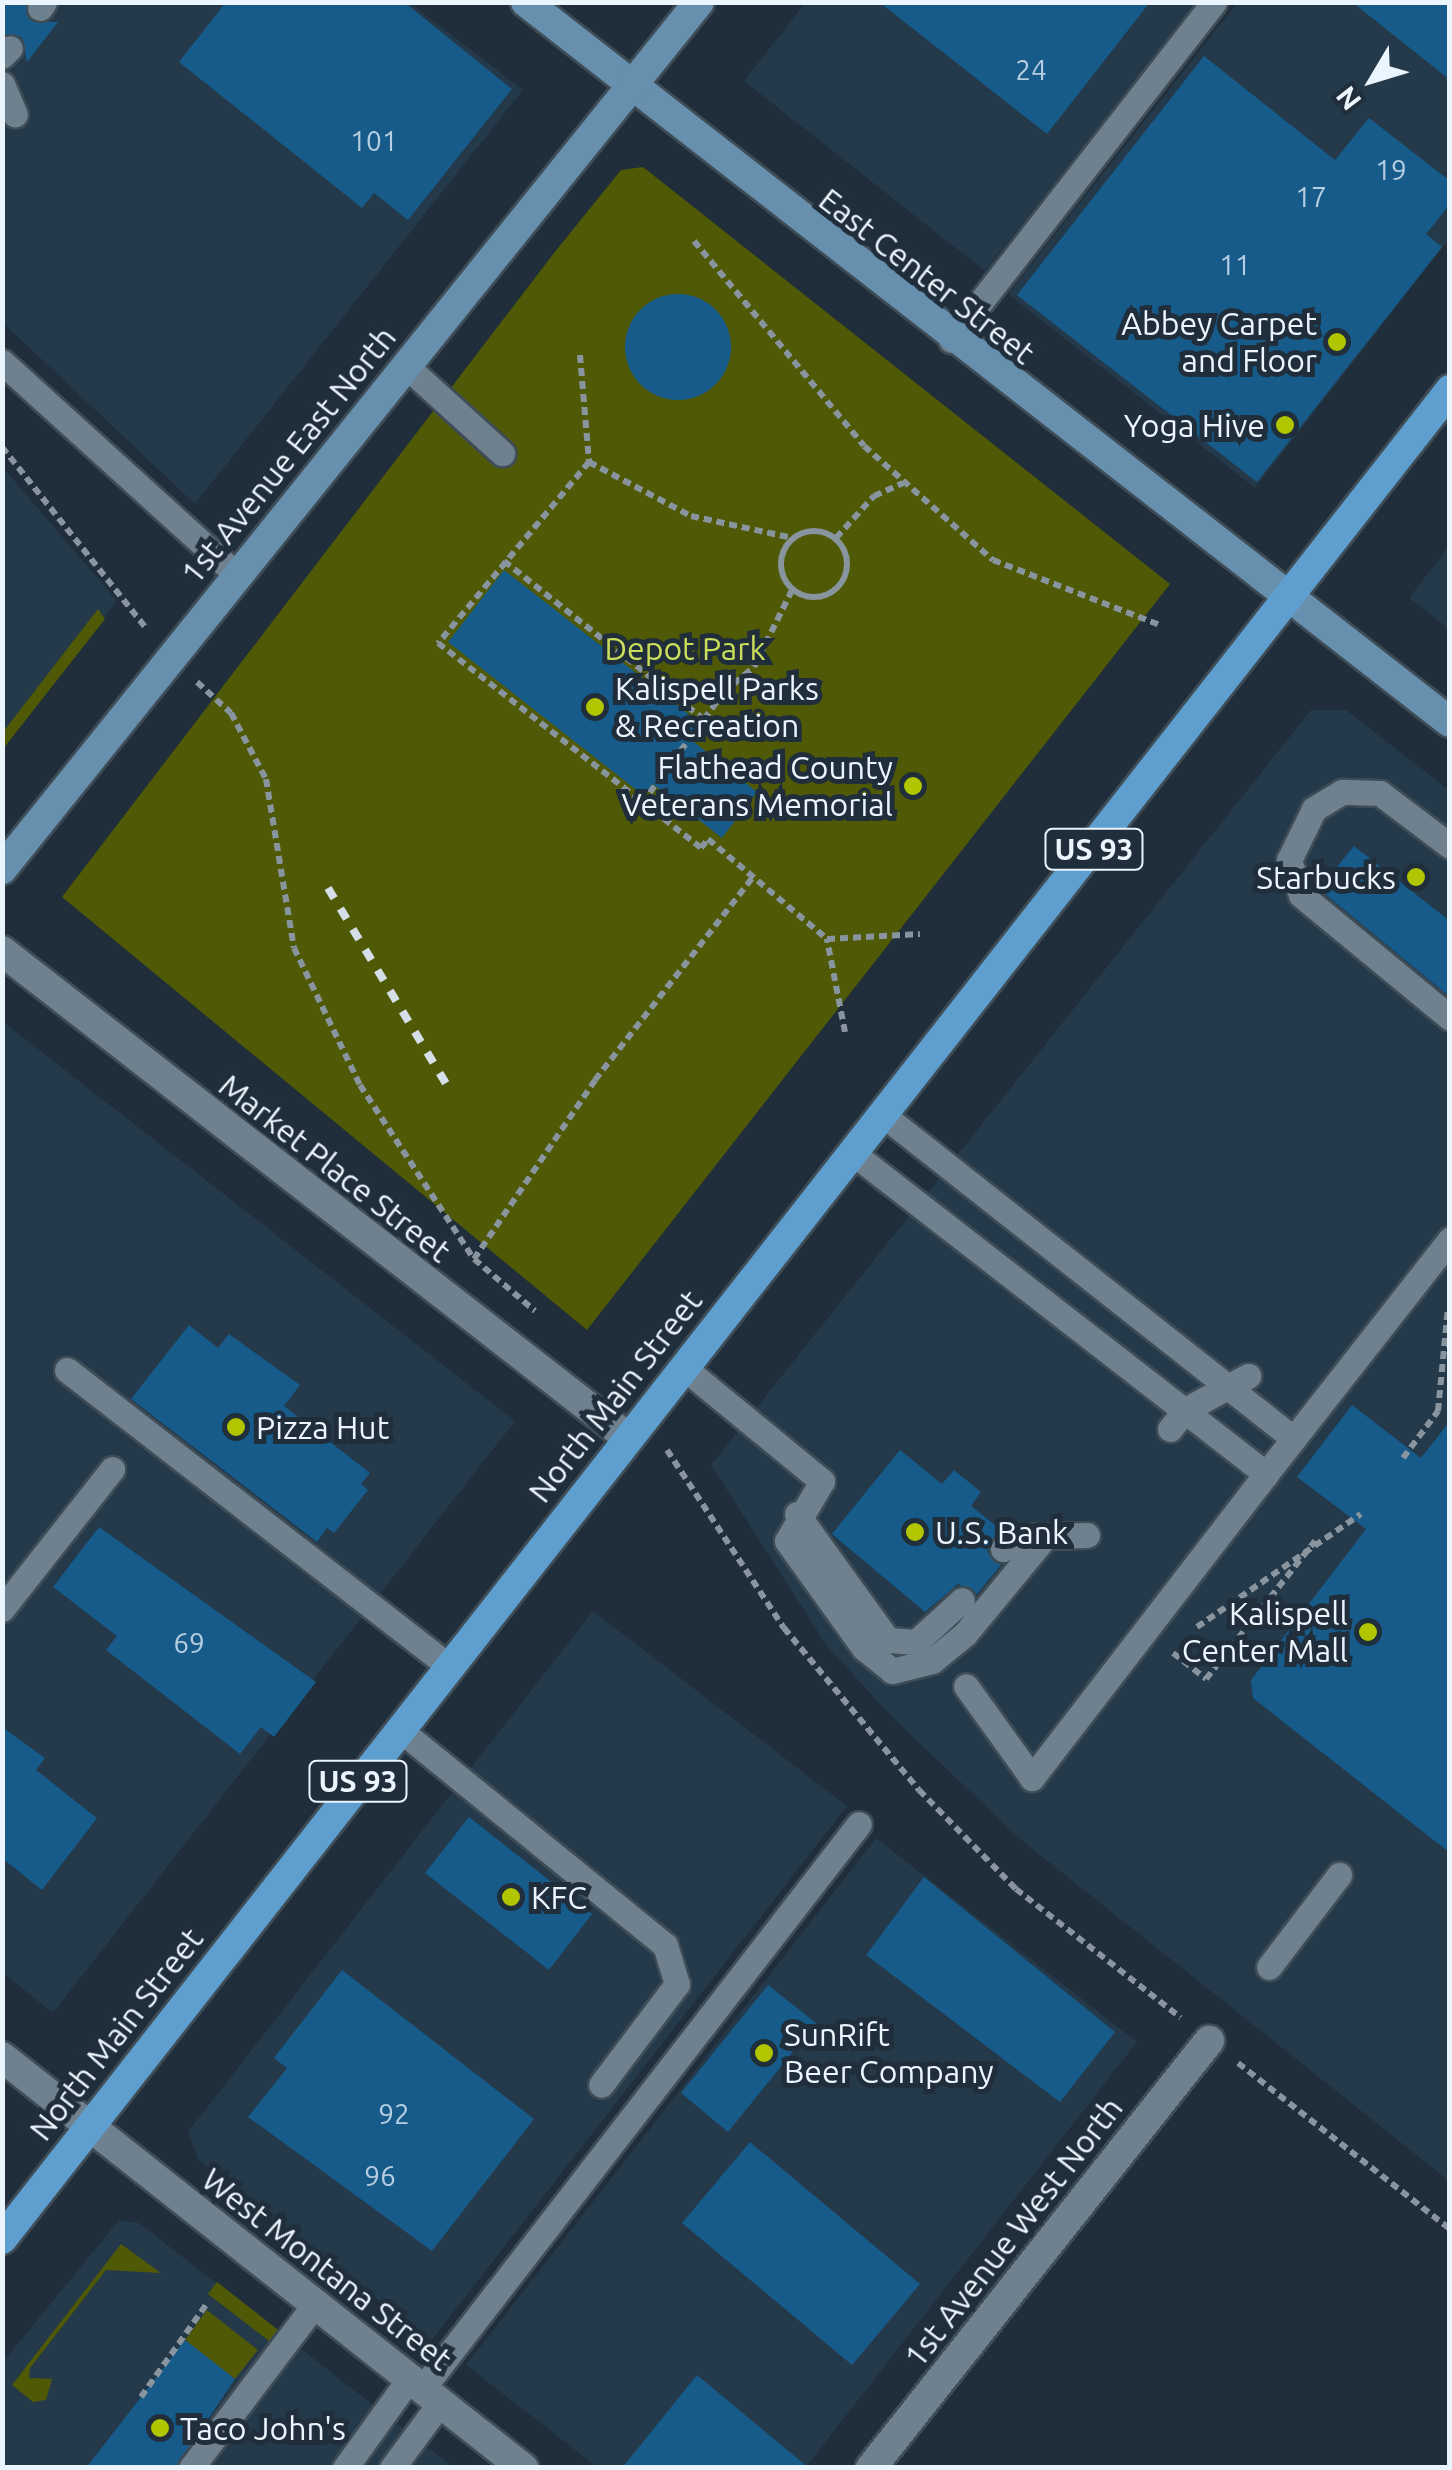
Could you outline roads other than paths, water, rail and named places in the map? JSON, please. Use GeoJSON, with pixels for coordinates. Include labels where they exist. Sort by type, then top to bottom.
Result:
{"type":"FeatureCollection","features":[{"type":"Feature","properties":{"kind":"main road","name":"US 93"},"geometry":{"type":"LineString","coordinates":[[1287,600],[1450,390]]}},
{"type":"Feature","properties":{"kind":"main road","name":"North Main Street"},"geometry":{"type":"LineString","coordinates":[[2,2238],[635,1427],[887,1118],[1287,600]]}},
{"type":"Feature","properties":{"kind":"street","name":"East Center Street"},"geometry":{"type":"LineString","coordinates":[[526,2],[952,340],[1450,722]]}},
{"type":"Feature","properties":{"kind":"street","name":"1st Avenue East North"},"geometry":{"type":"LineString","coordinates":[[2,869],[168,655],[700,2]]}},
{"type":"Feature","properties":{"kind":"street","name":"Market Place Street"},"geometry":{"type":"LineString","coordinates":[[2,951],[635,1427]]}},
{"type":"Feature","properties":{"kind":"street","name":"1st Avenue West North"},"geometry":{"type":"LineString","coordinates":[[872,2468],[1209,2040]]}},
{"type":"Feature","properties":{"kind":"street","name":"West Montana Street"},"geometry":{"type":"LineString","coordinates":[[2,2056],[523,2468]]}},
{"type":"Feature","properties":{"kind":"lane"},"geometry":{"type":"LineString","coordinates":[[952,340],[1214,2]]}},
{"type":"Feature","properties":{"kind":"lane"},"geometry":{"type":"LineString","coordinates":[[2,84],[14,114]]}},
{"type":"Feature","properties":{"kind":"lane"},"geometry":{"type":"LineString","coordinates":[[2,362],[237,575]]}},
{"type":"Feature","properties":{"kind":"lane"},"geometry":{"type":"LineString","coordinates":[[406,366],[502,453]]}},
{"type":"Feature","properties":{"kind":"lane"},"geometry":{"type":"LineString","coordinates":[[1450,846],[1380,793],[1342,792],[1314,809],[1289,860],[1302,896],[1450,1018]]}},
{"type":"Feature","properties":{"kind":"lane"},"geometry":{"type":"LineString","coordinates":[[887,1118],[1238,1380],[1294,1438]]}},
{"type":"Feature","properties":{"kind":"lane"},"geometry":{"type":"LineString","coordinates":[[854,1154],[1178,1420],[1266,1474]]}},
{"type":"Feature","properties":{"kind":"lane"},"geometry":{"type":"LineString","coordinates":[[966,1686],[1032,1778],[1450,1238]]}},
{"type":"Feature","properties":{"kind":"lane"},"geometry":{"type":"LineString","coordinates":[[683,1367],[822,1481],[797,1514],[787,1542],[799,1566],[892,1670],[932,1661],[964,1634],[1046,1537]]}},
{"type":"Feature","properties":{"kind":"lane"},"geometry":{"type":"LineString","coordinates":[[67,1370],[448,1666]]}},
{"type":"Feature","properties":{"kind":"lane"},"geometry":{"type":"LineString","coordinates":[[1178,1420],[1238,1380]]}},
{"type":"Feature","properties":{"kind":"lane"},"geometry":{"type":"LineString","coordinates":[[2,1609],[112,1469]]}},
{"type":"Feature","properties":{"kind":"lane"},"geometry":{"type":"LineString","coordinates":[[797,1514],[888,1640],[916,1642],[962,1600]]}},
{"type":"Feature","properties":{"kind":"lane"},"geometry":{"type":"LineString","coordinates":[[1003,1549],[1016,1537],[1087,1535]]}},
{"type":"Feature","properties":{"kind":"lane"},"geometry":{"type":"LineString","coordinates":[[398,1729],[672,1957],[676,1984],[601,2085]]}},
{"type":"Feature","properties":{"kind":"lane"},"geometry":{"type":"LineString","coordinates":[[345,2468],[423,2390],[859,1824]]}},
{"type":"Feature","properties":{"kind":"lane"},"geometry":{"type":"LineString","coordinates":[[1270,1967],[1339,1875]]}},
{"type":"Feature","properties":{"kind":"lane"},"geometry":{"type":"LineString","coordinates":[[191,2468],[316,2304]]}},
{"type":"Feature","properties":{"kind":"lane"},"geometry":{"type":"LineString","coordinates":[[392,2468],[423,2390]]}},
{"type":"Feature","properties":{"kind":"railway"},"geometry":{"type":"LineString","coordinates":[[328,888],[448,1087]]}},
{"type":"Feature","properties":{"kind":"place","name":"Abbey Carpet and Floor"},"geometry":{"type":"Point","coordinates":[1337,342]}},
{"type":"Feature","properties":{"kind":"place","name":"Yoga Hive"},"geometry":{"type":"Point","coordinates":[1285,425]}},
{"type":"Feature","properties":{"kind":"place","name":"Kalispell Parks & Recreation"},"geometry":{"type":"Point","coordinates":[595,707]}},
{"type":"Feature","properties":{"kind":"place","name":"Flathead County Veterans Memorial"},"geometry":{"type":"Point","coordinates":[913,786]}},
{"type":"Feature","properties":{"kind":"place","name":"Starbucks"},"geometry":{"type":"Point","coordinates":[1416,877]}},
{"type":"Feature","properties":{"kind":"place","name":"Pizza Hut"},"geometry":{"type":"Point","coordinates":[236,1427]}},
{"type":"Feature","properties":{"kind":"place","name":"U.S. Bank"},"geometry":{"type":"Point","coordinates":[915,1532]}},
{"type":"Feature","properties":{"kind":"place","name":"Kalispell Center Mall"},"geometry":{"type":"Point","coordinates":[1368,1632]}},
{"type":"Feature","properties":{"kind":"place","name":"KFC"},"geometry":{"type":"Point","coordinates":[511,1897]}},
{"type":"Feature","properties":{"kind":"place","name":"SunRift Beer Company"},"geometry":{"type":"Point","coordinates":[764,2053]}},
{"type":"Feature","properties":{"kind":"place","name":"Taco John's"},"geometry":{"type":"Point","coordinates":[160,2428]}},
{"type":"Feature","properties":{"kind":"park label","name":"Depot Park"},"geometry":{"type":"Point","coordinates":[685,648]}}]}
